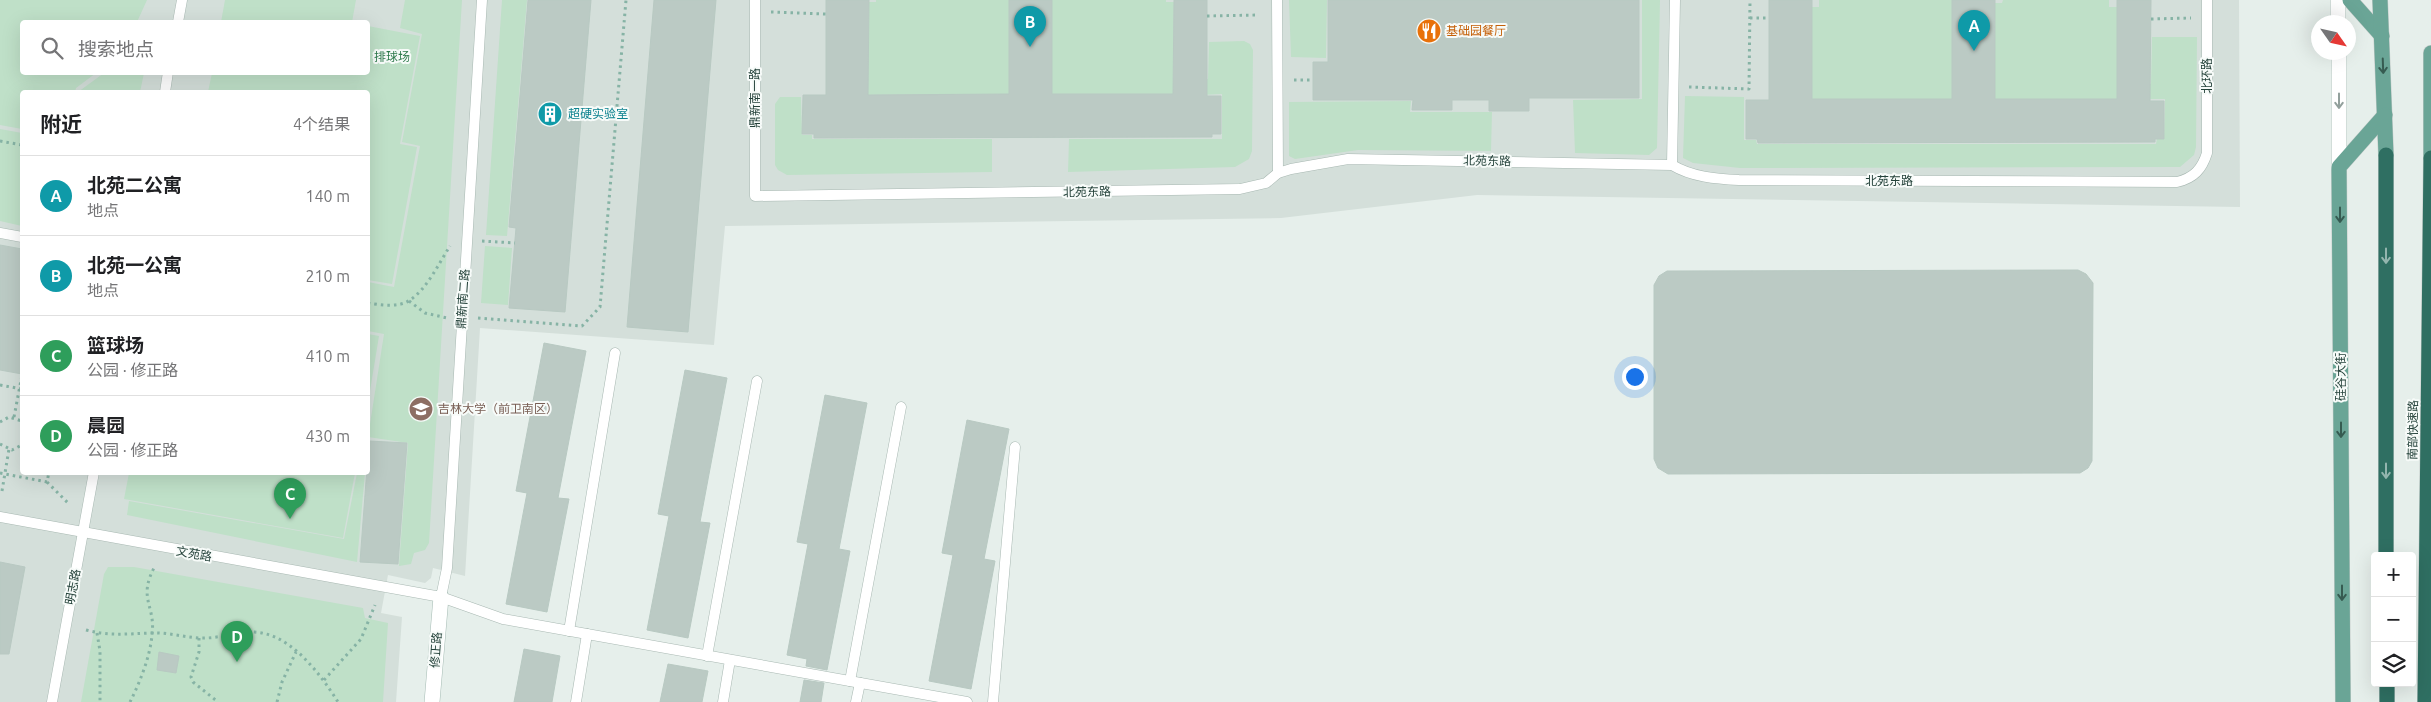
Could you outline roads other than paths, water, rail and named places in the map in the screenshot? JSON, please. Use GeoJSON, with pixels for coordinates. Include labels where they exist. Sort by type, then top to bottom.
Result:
{"type":"FeatureCollection","features":[{"type":"Feature","properties":{"kind":"highway"},"geometry":{"type":"LineString","coordinates":[[2386,155],[2386,552]]}},
{"type":"Feature","properties":{"kind":"highway","name":"南部快速路"},"geometry":{"type":"LineString","coordinates":[[2425,702],[2428,582],[2431,158]]}},
{"type":"Feature","properties":{"kind":"highway"},"geometry":{"type":"LineString","coordinates":[[2387,687],[2387,702]]}},
{"type":"Feature","properties":{"kind":"main road"},"geometry":{"type":"LineString","coordinates":[[2338,0],[2338,15]]}},
{"type":"Feature","properties":{"kind":"main road"},"geometry":{"type":"LineString","coordinates":[[2350,0],[2382,36]]}},
{"type":"Feature","properties":{"kind":"main road"},"geometry":{"type":"LineString","coordinates":[[2380,0],[2386,155]]}},
{"type":"Feature","properties":{"kind":"main road"},"geometry":{"type":"LineString","coordinates":[[2431,53],[2431,158]]}},
{"type":"Feature","properties":{"kind":"main road","name":"硅谷大街"},"geometry":{"type":"LineString","coordinates":[[2339,60],[2343,702]]}},
{"type":"Feature","properties":{"kind":"main road"},"geometry":{"type":"LineString","coordinates":[[2340,167],[2385,114]]}},
{"type":"Feature","properties":{"kind":"main road","name":"修正路"},"geometry":{"type":"LineString","coordinates":[[432,702],[441,598]]}},
{"type":"Feature","properties":{"kind":"lane"},"geometry":{"type":"LineString","coordinates":[[178,20],[182,0]]}},
{"type":"Feature","properties":{"kind":"lane","name":"鼎新南二路"},"geometry":{"type":"LineString","coordinates":[[441,598],[447,568],[482,0]]}},
{"type":"Feature","properties":{"kind":"lane","name":"鼎新南一路"},"geometry":{"type":"LineString","coordinates":[[754,0],[755,196]]}},
{"type":"Feature","properties":{"kind":"lane"},"geometry":{"type":"LineString","coordinates":[[1277,0],[1278,173]]}},
{"type":"Feature","properties":{"kind":"lane"},"geometry":{"type":"LineString","coordinates":[[1672,165],[1675,0]]}},
{"type":"Feature","properties":{"kind":"lane","name":"北环路"},"geometry":{"type":"LineString","coordinates":[[2207,0],[2207,153]]}},
{"type":"Feature","properties":{"kind":"lane"},"geometry":{"type":"LineString","coordinates":[[165,90],[168,75]]}},
{"type":"Feature","properties":{"kind":"lane","name":"北苑东路"},"geometry":{"type":"LineString","coordinates":[[755,196],[1240,189],[1266,183],[1278,173],[1348,159],[1672,165],[1698,175],[1739,180],[2177,182],[2195,175],[2202,166],[2207,153]]}},
{"type":"Feature","properties":{"kind":"lane"},"geometry":{"type":"LineString","coordinates":[[0,233],[20,237]]}},
{"type":"Feature","properties":{"kind":"lane"},"geometry":{"type":"LineString","coordinates":[[569,631],[615,353]]}},
{"type":"Feature","properties":{"kind":"lane"},"geometry":{"type":"LineString","coordinates":[[707,656],[757,381]]}},
{"type":"Feature","properties":{"kind":"lane"},"geometry":{"type":"LineString","coordinates":[[856,702],[855,682],[900,407]]}},
{"type":"Feature","properties":{"kind":"lane"},"geometry":{"type":"LineString","coordinates":[[993,702],[1015,447]]}},
{"type":"Feature","properties":{"kind":"lane","name":"明志路"},"geometry":{"type":"LineString","coordinates":[[52,702],[93,475]]}},
{"type":"Feature","properties":{"kind":"lane","name":"文苑路"},"geometry":{"type":"LineString","coordinates":[[0,517],[83,534],[441,598],[503,619],[967,702]]}},
{"type":"Feature","properties":{"kind":"lane"},"geometry":{"type":"LineString","coordinates":[[576,702],[587,634]]}},
{"type":"Feature","properties":{"kind":"lane"},"geometry":{"type":"LineString","coordinates":[[723,702],[730,660]]}},
{"type":"Feature","properties":{"kind":"place","name":"基础园餐厅"},"geometry":{"type":"Point","coordinates":[1429,31]}},
{"type":"Feature","properties":{"kind":"place","name":"北苑一公寓"},"geometry":{"type":"Point","coordinates":[1030,47]}},
{"type":"Feature","properties":{"kind":"place","name":"北苑二公寓"},"geometry":{"type":"Point","coordinates":[1974,51]}},
{"type":"Feature","properties":{"kind":"place","name":"超硬实验室"},"geometry":{"type":"Point","coordinates":[550,114]}},
{"type":"Feature","properties":{"kind":"place","name":"吉林大学（前卫南区）"},"geometry":{"type":"Point","coordinates":[421,409]}},
{"type":"Feature","properties":{"kind":"place","name":"篮球场"},"geometry":{"type":"Point","coordinates":[290,519]}},
{"type":"Feature","properties":{"kind":"place","name":"晨园"},"geometry":{"type":"Point","coordinates":[237,662]}},
{"type":"Feature","properties":{"kind":"park label","name":"排球场"},"geometry":{"type":"Point","coordinates":[392,57]}}]}
